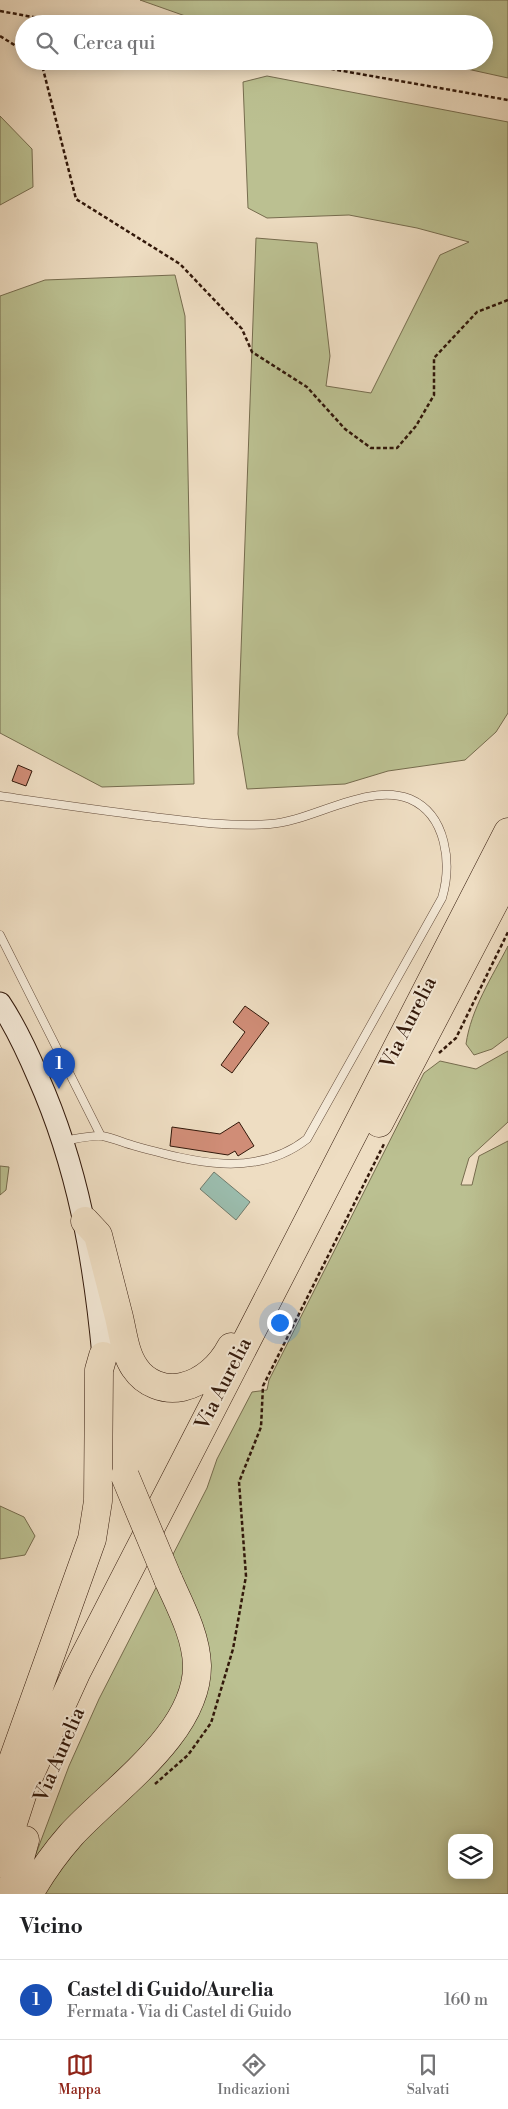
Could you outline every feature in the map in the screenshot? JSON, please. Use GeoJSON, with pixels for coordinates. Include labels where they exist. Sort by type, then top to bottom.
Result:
{"type":"FeatureCollection","features":[{"type":"Feature","properties":{"kind":"highway","name":"Via Aurelia"},"geometry":{"type":"LineString","coordinates":[[0,1864],[26,1783],[77,1671],[508,832]]}},
{"type":"Feature","properties":{"kind":"highway","name":"Via Aurelia"},"geometry":{"type":"LineString","coordinates":[[10,1894],[20,1855],[44,1789],[93,1678],[508,876]]}},
{"type":"Feature","properties":{"kind":"highway"},"geometry":{"type":"LineString","coordinates":[[85,1221],[98,1235],[127,1350],[135,1368],[147,1381],[160,1387],[176,1389],[195,1382],[216,1368],[226,1356],[365,1089],[381,1076]]}},
{"type":"Feature","properties":{"kind":"highway"},"geometry":{"type":"LineString","coordinates":[[29,1894],[42,1872],[72,1835],[149,1761],[187,1706],[194,1687],[196,1673],[194,1645],[125,1476],[109,1422],[106,1371],[102,1356]]}},
{"type":"Feature","properties":{"kind":"highway"},"geometry":{"type":"LineString","coordinates":[[0,1811],[9,1771],[92,1539],[98,1501],[100,1439],[99,1370],[102,1356]]}},
{"type":"Feature","properties":{"kind":"street"},"geometry":{"type":"LineString","coordinates":[[0,1003],[17,1029],[49,1100],[64,1141],[85,1221],[97,1289],[102,1356]]}},
{"type":"Feature","properties":{"kind":"lane"},"geometry":{"type":"LineString","coordinates":[[0,796],[201,823],[272,824],[358,800],[390,795],[412,800],[426,811],[437,826],[444,845],[447,864],[446,883],[442,898],[307,1139],[293,1150],[272,1160],[242,1165],[171,1155],[101,1136],[64,1141]]}},
{"type":"Feature","properties":{"kind":"lane"},"geometry":{"type":"LineString","coordinates":[[0,935],[101,1136]]}},
{"type":"Feature","properties":{"kind":"path"},"geometry":{"type":"LineString","coordinates":[[0,12],[18,15]]}},
{"type":"Feature","properties":{"kind":"path"},"geometry":{"type":"LineString","coordinates":[[0,36],[15,45]]}},
{"type":"Feature","properties":{"kind":"path"},"geometry":{"type":"LineString","coordinates":[[44,70],[76,199],[180,264],[242,329],[252,352],[307,386],[345,429],[371,448],[397,448],[416,426],[434,395],[434,358],[477,312],[508,300]]}},
{"type":"Feature","properties":{"kind":"path"},"geometry":{"type":"LineString","coordinates":[[337,70],[508,100]]}},
{"type":"Feature","properties":{"kind":"path"},"geometry":{"type":"LineString","coordinates":[[435,1055],[456,1038],[508,932]]}},
{"type":"Feature","properties":{"kind":"path"},"geometry":{"type":"LineString","coordinates":[[151,1787],[188,1755],[211,1723],[234,1649],[246,1576],[239,1482],[261,1427],[263,1386],[387,1137]]}},
{"type":"Feature","properties":{"kind":"green space"},"geometry":{"type":"Polygon","coordinates":[[[140,0],[508,0],[508,78],[472,70],[493,70],[493,15],[182,15],[140,0]]]}},
{"type":"Feature","properties":{"kind":"green space"},"geometry":{"type":"Polygon","coordinates":[[[267,76],[508,122],[508,713],[496,732],[465,760],[388,771],[345,784],[247,789],[238,734],[256,238],[317,243],[330,356],[326,386],[371,393],[440,255],[469,242],[417,228],[349,215],[267,218],[248,208],[243,82],[267,76]]]}},
{"type":"Feature","properties":{"kind":"green space"},"geometry":{"type":"Polygon","coordinates":[[[0,116],[32,149],[33,187],[0,205],[0,116]]]}},
{"type":"Feature","properties":{"kind":"green space"},"geometry":{"type":"Polygon","coordinates":[[[175,275],[185,316],[194,784],[102,787],[0,733],[0,296],[45,280],[175,275]]]}},
{"type":"Feature","properties":{"kind":"green space"},"geometry":{"type":"Polygon","coordinates":[[[508,946],[508,1037],[492,1049],[474,1055],[466,1044],[472,1018],[508,946]]]}},
{"type":"Feature","properties":{"kind":"green space"},"geometry":{"type":"Polygon","coordinates":[[[508,1051],[508,1122],[469,1158],[461,1185],[472,1185],[479,1156],[508,1141],[508,1894],[38,1894],[31,1867],[69,1766],[99,1699],[207,1488],[217,1459],[252,1392],[267,1390],[269,1380],[424,1073],[440,1061],[476,1069],[508,1051]]]}},
{"type":"Feature","properties":{"kind":"green space"},"geometry":{"type":"Polygon","coordinates":[[[0,1166],[9,1167],[6,1190],[0,1195],[0,1166]]]}},
{"type":"Feature","properties":{"kind":"green space"},"geometry":{"type":"Polygon","coordinates":[[[0,1506],[24,1517],[35,1536],[25,1555],[0,1559],[0,1506]]]}},
{"type":"Feature","properties":{"kind":"shaded area"},"geometry":{"type":"Polygon","coordinates":[[[214,1172],[250,1202],[236,1220],[200,1189],[214,1172]]]}},
{"type":"Feature","properties":{"kind":"building"},"geometry":{"type":"Polygon","coordinates":[[[18,765],[32,771],[26,786],[12,781],[18,765]]]}},
{"type":"Feature","properties":{"kind":"building"},"geometry":{"type":"Polygon","coordinates":[[[245,1006],[269,1023],[232,1073],[221,1065],[245,1032],[233,1022],[245,1006]]]}},
{"type":"Feature","properties":{"kind":"building"},"geometry":{"type":"Polygon","coordinates":[[[239,1122],[254,1146],[238,1156],[235,1151],[228,1155],[170,1146],[172,1127],[220,1134],[239,1122]]]}},
{"type":"Feature","properties":{"kind":"place","name":"Castel di Guido/Aurelia"},"geometry":{"type":"Point","coordinates":[59,1089]}}]}
